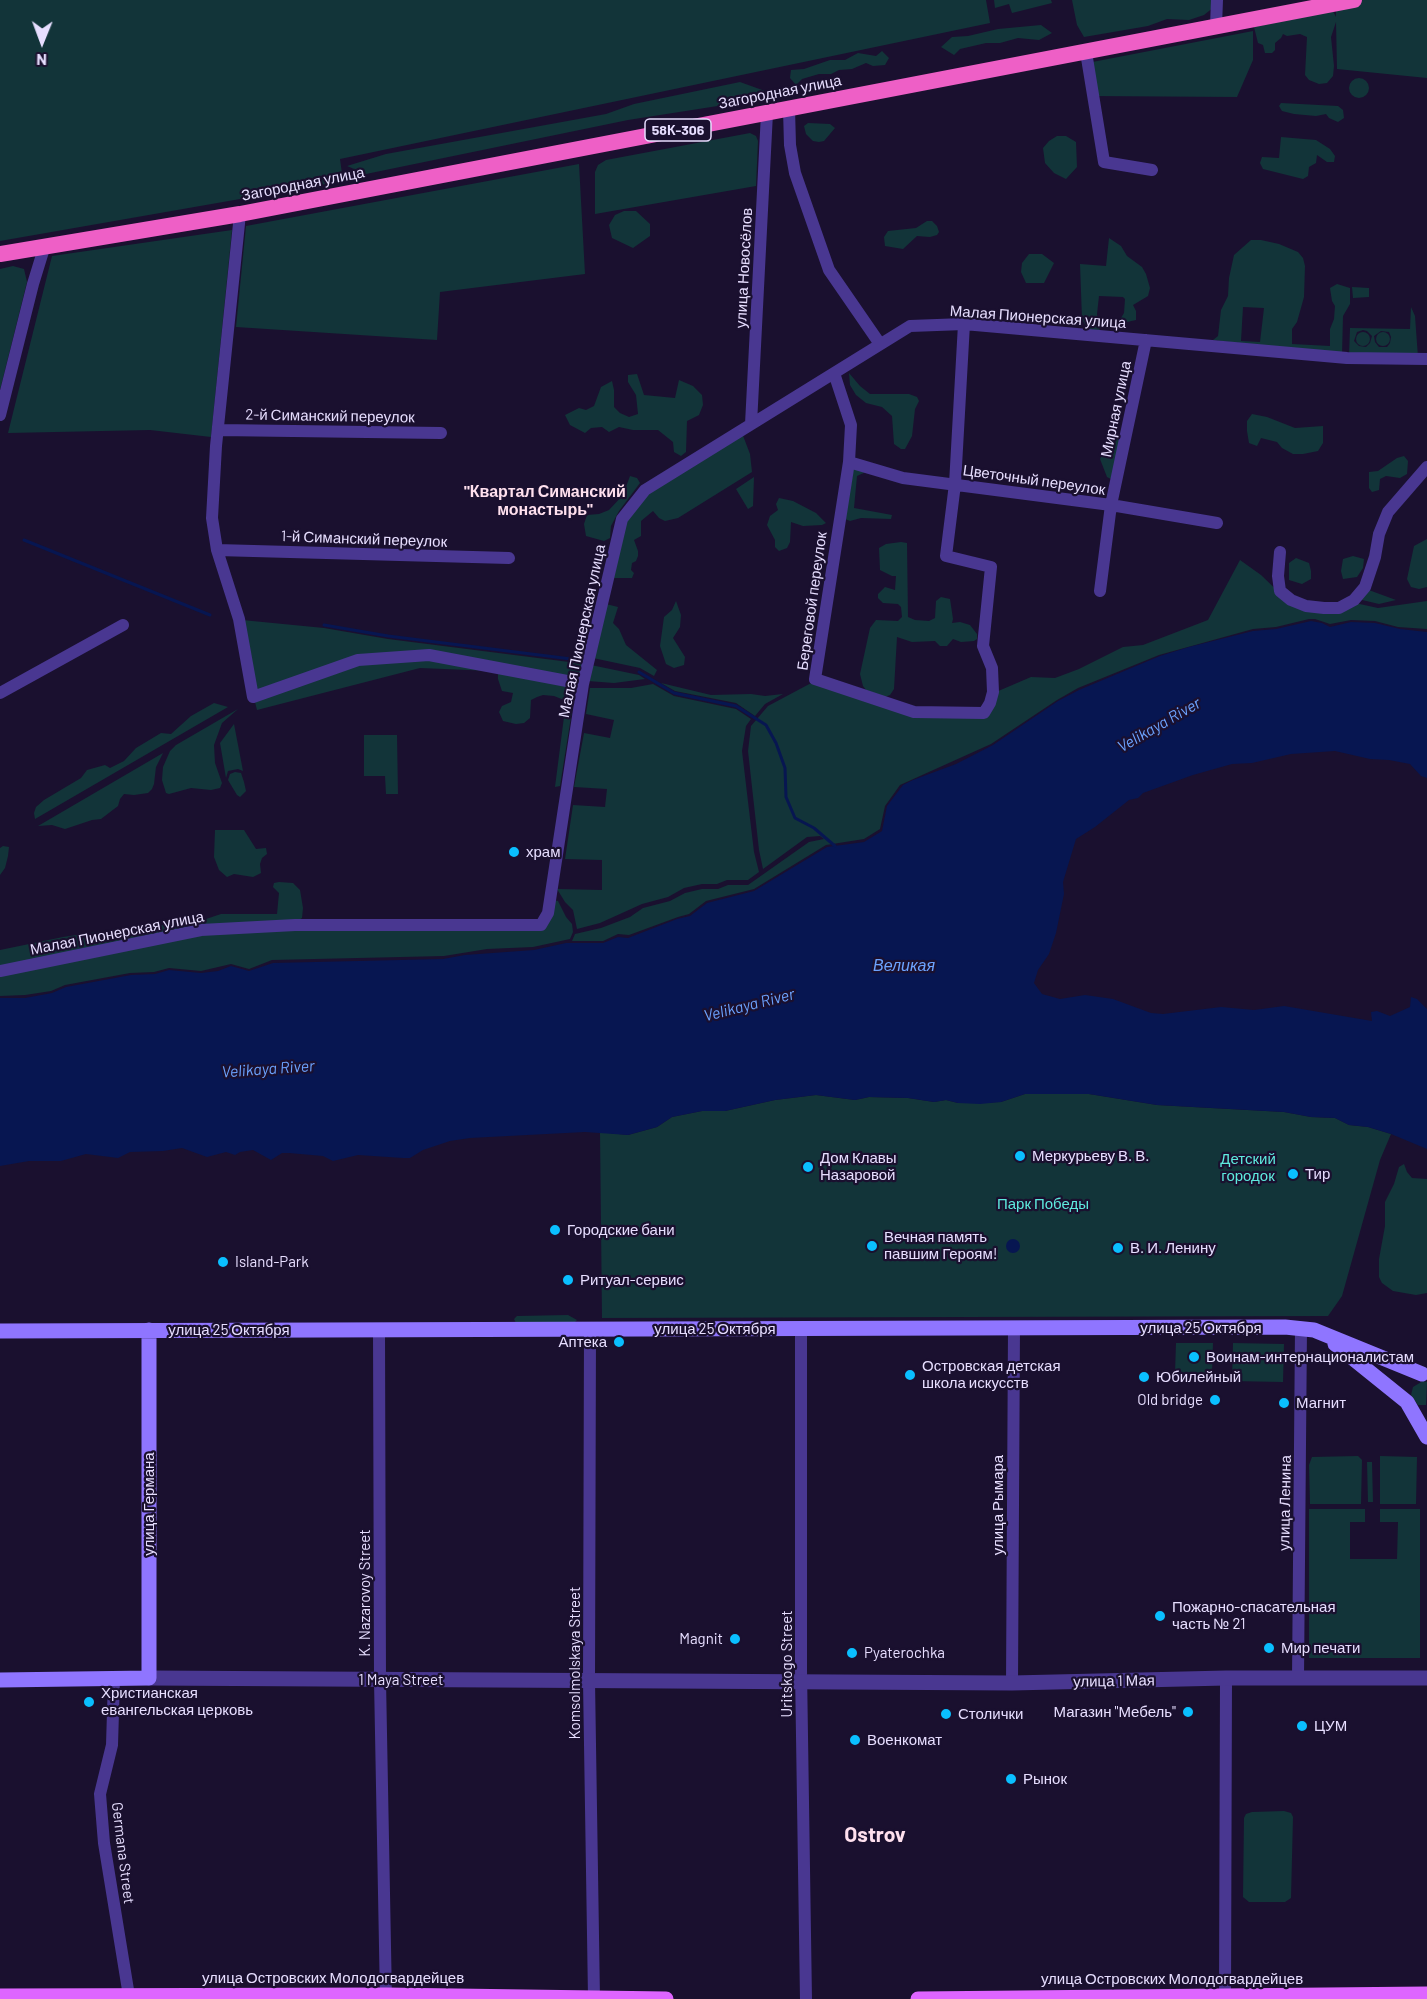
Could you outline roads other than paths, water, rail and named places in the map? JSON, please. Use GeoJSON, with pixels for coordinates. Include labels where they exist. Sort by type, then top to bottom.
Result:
{"type":"FeatureCollection","features":[{"type":"Feature","properties":{"kind":"highway","name":"Загородная улица"},"geometry":{"type":"LineString","coordinates":[[0,254],[240,214],[1354,0]]}},
{"type":"Feature","properties":{"kind":"main road","name":"улица 25 Октября"},"geometry":{"type":"LineString","coordinates":[[0,1331],[1301,1328],[1321,1333],[1424,1375]]}},
{"type":"Feature","properties":{"kind":"main road","name":"улица Германа"},"geometry":{"type":"LineString","coordinates":[[149,1330],[149,1678]]}},
{"type":"Feature","properties":{"kind":"main road"},"geometry":{"type":"LineString","coordinates":[[1321,1333],[1416,1411],[1427,1412]]}},
{"type":"Feature","properties":{"kind":"main road"},"geometry":{"type":"LineString","coordinates":[[1424,1375],[1410,1379],[1404,1390],[1408,1405],[1427,1437]]}},
{"type":"Feature","properties":{"kind":"main road","name":"1 Maya Street"},"geometry":{"type":"LineString","coordinates":[[0,1680],[149,1678]]}},
{"type":"Feature","properties":{"kind":"main road","name":"улица Островских Молодогвардейцев"},"geometry":{"type":"LineString","coordinates":[[918,1999],[1427,1994]]}},
{"type":"Feature","properties":{"kind":"main road","name":"улица Островских Молодогвардейцев"},"geometry":{"type":"LineString","coordinates":[[0,1996],[666,1999]]}},
{"type":"Feature","properties":{"kind":"street"},"geometry":{"type":"LineString","coordinates":[[1216,26],[1217,0]]}},
{"type":"Feature","properties":{"kind":"street"},"geometry":{"type":"LineString","coordinates":[[1086,52],[1104,162],[1152,170]]}},
{"type":"Feature","properties":{"kind":"street"},"geometry":{"type":"LineString","coordinates":[[789,109],[790,145],[795,173],[829,270],[880,344]]}},
{"type":"Feature","properties":{"kind":"street","name":"улица Новосёлов"},"geometry":{"type":"LineString","coordinates":[[751,424],[767,113]]}},
{"type":"Feature","properties":{"kind":"street"},"geometry":{"type":"LineString","coordinates":[[240,214],[212,518],[217,550],[239,619],[253,697],[358,660],[429,655],[582,684]]}},
{"type":"Feature","properties":{"kind":"street"},"geometry":{"type":"LineString","coordinates":[[0,415],[45,245]]}},
{"type":"Feature","properties":{"kind":"street"},"geometry":{"type":"LineString","coordinates":[[955,484],[964,324]]}},
{"type":"Feature","properties":{"kind":"street","name":"Малая Пионерская улица"},"geometry":{"type":"LineString","coordinates":[[0,971],[201,930],[295,925],[541,925],[548,913],[582,684],[622,519],[645,490],[910,326],[964,324],[1347,358],[1427,359]]}},
{"type":"Feature","properties":{"kind":"street","name":"Мирная улица"},"geometry":{"type":"LineString","coordinates":[[1100,591],[1111,506],[1146,340]]}},
{"type":"Feature","properties":{"kind":"street","name":"Береговой переулок"},"geometry":{"type":"LineString","coordinates":[[834,373],[851,425],[849,462],[815,679],[914,712],[984,713],[993,692],[992,668],[983,646],[991,567],[946,555],[955,484]]}},
{"type":"Feature","properties":{"kind":"street","name":"2-й Симанский переулок"},"geometry":{"type":"LineString","coordinates":[[219,430],[441,433]]}},
{"type":"Feature","properties":{"kind":"street","name":"Цветочный переулок"},"geometry":{"type":"LineString","coordinates":[[849,462],[903,478],[1217,523]]}},
{"type":"Feature","properties":{"kind":"street"},"geometry":{"type":"LineString","coordinates":[[1280,552],[1278,576],[1280,591],[1291,600],[1306,606],[1339,608],[1354,600],[1365,587],[1375,557],[1379,534],[1388,512],[1427,467]]}},
{"type":"Feature","properties":{"kind":"street","name":"1-й Симанский переулок"},"geometry":{"type":"LineString","coordinates":[[217,550],[509,558]]}},
{"type":"Feature","properties":{"kind":"street"},"geometry":{"type":"LineString","coordinates":[[0,693],[123,625]]}},
{"type":"Feature","properties":{"kind":"street","name":"улица Рымара"},"geometry":{"type":"LineString","coordinates":[[1012,1683],[1014,1328]]}},
{"type":"Feature","properties":{"kind":"street","name":"улица Ленина"},"geometry":{"type":"LineString","coordinates":[[1298,1678],[1301,1328]]}},
{"type":"Feature","properties":{"kind":"street","name":"Komsolmolskaya Street"},"geometry":{"type":"LineString","coordinates":[[590,1329],[589,1681],[594,1998]]}},
{"type":"Feature","properties":{"kind":"street","name":"Uritskogo Street"},"geometry":{"type":"LineString","coordinates":[[801,1329],[801,1682],[807,1999]]}},
{"type":"Feature","properties":{"kind":"street","name":"K. Nazarovoy Street"},"geometry":{"type":"LineString","coordinates":[[379,1330],[380,1680],[386,1997]]}},
{"type":"Feature","properties":{"kind":"street","name":"1 Maya Street"},"geometry":{"type":"LineString","coordinates":[[149,1678],[801,1682]]}},
{"type":"Feature","properties":{"kind":"street"},"geometry":{"type":"LineString","coordinates":[[1226,1678],[1226,1997]]}},
{"type":"Feature","properties":{"kind":"street","name":"улица 1 Мая"},"geometry":{"type":"LineString","coordinates":[[801,1682],[1012,1683],[1226,1678],[1427,1678]]}},
{"type":"Feature","properties":{"kind":"street","name":"Germana Street"},"geometry":{"type":"LineString","coordinates":[[114,1679],[112,1745],[100,1794],[104,1843],[129,1996]]}},
{"type":"Feature","properties":{"kind":"water","name":"Великая"},"geometry":{"type":"Polygon","coordinates":[[[1311,621],[1330,627],[1351,622],[1375,623],[1427,632],[1427,778],[1421,776],[1410,764],[1389,760],[1370,759],[1335,751],[1291,754],[1252,763],[1232,764],[1193,775],[1129,800],[1076,839],[1063,882],[1064,894],[1056,933],[1049,954],[1038,970],[1034,983],[1042,994],[1060,999],[1085,995],[1113,999],[1151,1013],[1163,1014],[1221,1007],[1254,1010],[1284,1006],[1372,1021],[1371,1012],[1377,1011],[1390,1016],[1410,1007],[1411,997],[1417,999],[1427,1009],[1427,1149],[1391,1134],[1368,1127],[1349,1125],[1335,1118],[1311,1117],[1284,1112],[1157,1105],[1089,1094],[1025,1094],[1001,1102],[980,1104],[946,1100],[934,1102],[908,1098],[869,1097],[855,1100],[816,1095],[775,1100],[725,1111],[702,1111],[672,1117],[657,1127],[628,1135],[585,1132],[470,1138],[450,1141],[423,1150],[410,1158],[358,1155],[333,1161],[323,1156],[282,1153],[271,1160],[253,1150],[235,1155],[226,1152],[207,1157],[182,1148],[130,1152],[118,1158],[86,1154],[61,1161],[29,1161],[0,1166],[0,998],[25,998],[52,993],[66,987],[169,970],[201,973],[218,971],[231,966],[249,971],[273,963],[443,959],[465,955],[534,950],[566,943],[603,943],[618,937],[628,938],[690,916],[707,903],[754,891],[827,847],[864,842],[882,831],[887,806],[903,785],[956,764],[993,745],[1058,701],[1079,690],[1160,656],[1189,647],[1253,631],[1276,629],[1311,621]]]}},
{"type":"Feature","properties":{"kind":"water"},"geometry":{"type":"Polygon","coordinates":[[[1013,1239],[1018,1241],[1020,1246],[1018,1251],[1013,1253],[1008,1251],[1006,1246],[1008,1241],[1013,1239]]]}},
{"type":"Feature","properties":{"kind":"waterway"},"geometry":{"type":"LineString","coordinates":[[24,540],[210,615]]}},
{"type":"Feature","properties":{"kind":"waterway"},"geometry":{"type":"LineString","coordinates":[[324,625],[388,636],[579,660]]}},
{"type":"Feature","properties":{"kind":"waterway"},"geometry":{"type":"LineString","coordinates":[[639,672],[674,693],[736,706],[766,725],[776,743],[785,768],[786,797],[795,818],[814,828],[835,846]]}},
{"type":"Feature","properties":{"kind":"place","name":"храм"},"geometry":{"type":"Point","coordinates":[514,852]}},
{"type":"Feature","properties":{"kind":"place","name":"Меркурьеву В. В."},"geometry":{"type":"Point","coordinates":[1020,1156]}},
{"type":"Feature","properties":{"kind":"place","name":"Дом Клавы Назаровой"},"geometry":{"type":"Point","coordinates":[808,1167]}},
{"type":"Feature","properties":{"kind":"place","name":"Тир"},"geometry":{"type":"Point","coordinates":[1293,1174]}},
{"type":"Feature","properties":{"kind":"place","name":"Городские бани"},"geometry":{"type":"Point","coordinates":[555,1230]}},
{"type":"Feature","properties":{"kind":"place","name":"Вечная память павшим Героям!"},"geometry":{"type":"Point","coordinates":[872,1246]}},
{"type":"Feature","properties":{"kind":"place","name":"В. И. Ленину"},"geometry":{"type":"Point","coordinates":[1118,1248]}},
{"type":"Feature","properties":{"kind":"place","name":"Island-Park"},"geometry":{"type":"Point","coordinates":[223,1262]}},
{"type":"Feature","properties":{"kind":"place","name":"Ритуал-сервис"},"geometry":{"type":"Point","coordinates":[568,1280]}},
{"type":"Feature","properties":{"kind":"place","name":"Аптека"},"geometry":{"type":"Point","coordinates":[619,1342]}},
{"type":"Feature","properties":{"kind":"place","name":"Воинам-интернационалистам"},"geometry":{"type":"Point","coordinates":[1194,1357]}},
{"type":"Feature","properties":{"kind":"place","name":"Островская детская школа искусств"},"geometry":{"type":"Point","coordinates":[910,1375]}},
{"type":"Feature","properties":{"kind":"place","name":"Юбилейный"},"geometry":{"type":"Point","coordinates":[1144,1377]}},
{"type":"Feature","properties":{"kind":"place","name":"Old bridge"},"geometry":{"type":"Point","coordinates":[1215,1400]}},
{"type":"Feature","properties":{"kind":"place","name":"Магнит"},"geometry":{"type":"Point","coordinates":[1284,1403]}},
{"type":"Feature","properties":{"kind":"place","name":"Пожарно-спасательная часть № 21"},"geometry":{"type":"Point","coordinates":[1160,1616]}},
{"type":"Feature","properties":{"kind":"place","name":"Magnit"},"geometry":{"type":"Point","coordinates":[735,1639]}},
{"type":"Feature","properties":{"kind":"place","name":"Мир печати"},"geometry":{"type":"Point","coordinates":[1269,1648]}},
{"type":"Feature","properties":{"kind":"place","name":"Pyaterochka"},"geometry":{"type":"Point","coordinates":[852,1653]}},
{"type":"Feature","properties":{"kind":"place","name":"Христианская евангельская церковь"},"geometry":{"type":"Point","coordinates":[89,1702]}},
{"type":"Feature","properties":{"kind":"place","name":"Магазин \"Мебель\""},"geometry":{"type":"Point","coordinates":[1188,1712]}},
{"type":"Feature","properties":{"kind":"place","name":"Столички"},"geometry":{"type":"Point","coordinates":[946,1714]}},
{"type":"Feature","properties":{"kind":"place","name":"ЦУМ"},"geometry":{"type":"Point","coordinates":[1302,1726]}},
{"type":"Feature","properties":{"kind":"place","name":"Военкомат"},"geometry":{"type":"Point","coordinates":[855,1740]}},
{"type":"Feature","properties":{"kind":"place","name":"Рынок"},"geometry":{"type":"Point","coordinates":[1011,1779]}},
{"type":"Feature","properties":{"kind":"district","name":"\"Квартал Симанский монастырь\""},"geometry":{"type":"Point","coordinates":[545,501]}},
{"type":"Feature","properties":{"kind":"district","name":"Ostrov"},"geometry":{"type":"Point","coordinates":[875,1835]}},
{"type":"Feature","properties":{"kind":"water label","name":"Velikaya River"},"geometry":{"type":"Point","coordinates":[1159,725]}},
{"type":"Feature","properties":{"kind":"water label","name":"Velikaya River"},"geometry":{"type":"Point","coordinates":[749,1005]}},
{"type":"Feature","properties":{"kind":"water label","name":"Velikaya River"},"geometry":{"type":"Point","coordinates":[268,1069]}},
{"type":"Feature","properties":{"kind":"park label","name":"Детский городок"},"geometry":{"type":"Point","coordinates":[1248,1168]}},
{"type":"Feature","properties":{"kind":"park label","name":"Парк Победы"},"geometry":{"type":"Point","coordinates":[1043,1204]}}]}
